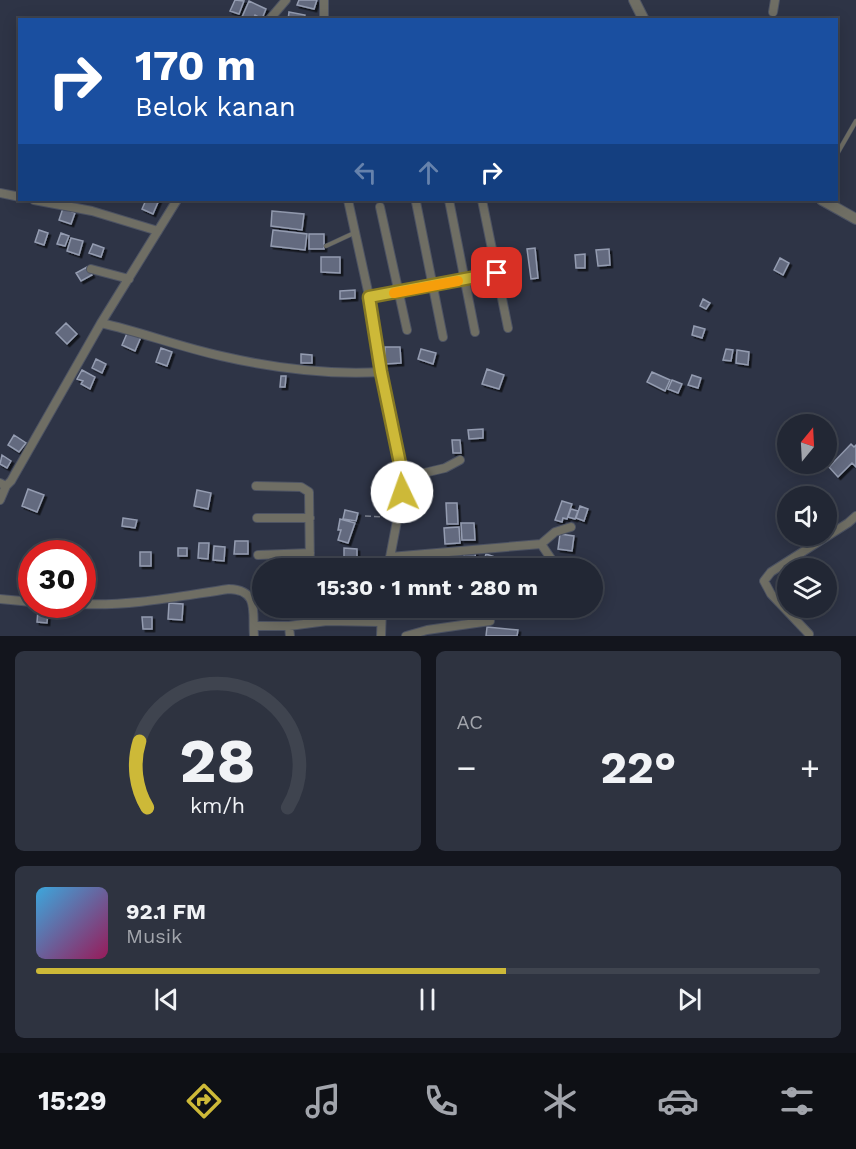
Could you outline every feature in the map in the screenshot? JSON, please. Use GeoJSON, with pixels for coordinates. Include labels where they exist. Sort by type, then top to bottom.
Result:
{"type":"FeatureCollection","features":[{"type":"Feature","properties":{"kind":"street"},"geometry":{"type":"LineString","coordinates":[[271,18],[286,0]]}},
{"type":"Feature","properties":{"kind":"street"},"geometry":{"type":"LineString","coordinates":[[324,0],[324,18]]}},
{"type":"Feature","properties":{"kind":"street"},"geometry":{"type":"LineString","coordinates":[[634,0],[643,18]]}},
{"type":"Feature","properties":{"kind":"street"},"geometry":{"type":"LineString","coordinates":[[773,12],[775,0]]}},
{"type":"Feature","properties":{"kind":"street"},"geometry":{"type":"LineString","coordinates":[[0,193],[18,196]]}},
{"type":"Feature","properties":{"kind":"street"},"geometry":{"type":"LineString","coordinates":[[39,201],[92,211],[158,231]]}},
{"type":"Feature","properties":{"kind":"street"},"geometry":{"type":"LineString","coordinates":[[0,500],[3,485],[176,201]]}},
{"type":"Feature","properties":{"kind":"street"},"geometry":{"type":"LineString","coordinates":[[348,201],[403,478],[390,557],[541,543],[555,532],[571,527]]}},
{"type":"Feature","properties":{"kind":"street"},"geometry":{"type":"LineString","coordinates":[[449,201],[475,332]]}},
{"type":"Feature","properties":{"kind":"street"},"geometry":{"type":"LineString","coordinates":[[482,201],[508,328]]}},
{"type":"Feature","properties":{"kind":"street"},"geometry":{"type":"LineString","coordinates":[[824,201],[856,219]]}},
{"type":"Feature","properties":{"kind":"street"},"geometry":{"type":"LineString","coordinates":[[416,202],[443,337]]}},
{"type":"Feature","properties":{"kind":"street"},"geometry":{"type":"LineString","coordinates":[[381,207],[407,330]]}},
{"type":"Feature","properties":{"kind":"street"},"geometry":{"type":"LineString","coordinates":[[91,269],[129,279]]}},
{"type":"Feature","properties":{"kind":"street"},"geometry":{"type":"LineString","coordinates":[[369,297],[497,273]]}},
{"type":"Feature","properties":{"kind":"street"},"geometry":{"type":"LineString","coordinates":[[100,323],[220,356],[333,373],[381,372]]}},
{"type":"Feature","properties":{"kind":"street"},"geometry":{"type":"LineString","coordinates":[[403,478],[445,468],[460,460]]}},
{"type":"Feature","properties":{"kind":"street"},"geometry":{"type":"LineString","coordinates":[[256,486],[306,488],[309,492],[310,558]]}},
{"type":"Feature","properties":{"kind":"street"},"geometry":{"type":"LineString","coordinates":[[809,634],[771,594],[764,581],[771,572],[856,516]]}},
{"type":"Feature","properties":{"kind":"street"},"geometry":{"type":"LineString","coordinates":[[257,518],[310,518]]}},
{"type":"Feature","properties":{"kind":"street"},"geometry":{"type":"LineString","coordinates":[[541,543],[551,558]]}},
{"type":"Feature","properties":{"kind":"street"},"geometry":{"type":"LineString","coordinates":[[258,555],[310,553]]}},
{"type":"Feature","properties":{"kind":"street"},"geometry":{"type":"LineString","coordinates":[[96,604],[160,601],[238,589],[245,592],[253,601],[254,636]]}},
{"type":"Feature","properties":{"kind":"street"},"geometry":{"type":"LineString","coordinates":[[0,599],[18,601]]}},
{"type":"Feature","properties":{"kind":"street"},"geometry":{"type":"LineString","coordinates":[[381,618],[381,636]]}},
{"type":"Feature","properties":{"kind":"street"},"geometry":{"type":"LineString","coordinates":[[254,626],[289,626],[327,621],[381,622]]}},
{"type":"Feature","properties":{"kind":"street"},"geometry":{"type":"LineString","coordinates":[[406,636],[427,630],[490,621]]}},
{"type":"Feature","properties":{"kind":"street"},"geometry":{"type":"LineString","coordinates":[[289,626],[290,636]]}},
{"type":"Feature","properties":{"kind":"lane"},"geometry":{"type":"LineString","coordinates":[[838,152],[856,121]]}},
{"type":"Feature","properties":{"kind":"lane"},"geometry":{"type":"LineString","coordinates":[[326,246],[355,233]]}},
{"type":"Feature","properties":{"kind":"path"},"geometry":{"type":"LineString","coordinates":[[365,516],[398,519]]}},
{"type":"Feature","properties":{"kind":"building"},"geometry":{"type":"Polygon","coordinates":[[[235,0],[244,1],[239,14],[230,11],[235,0]]]}},
{"type":"Feature","properties":{"kind":"building"},"geometry":{"type":"Polygon","coordinates":[[[299,0],[317,0],[314,9],[297,5],[299,0]]]}},
{"type":"Feature","properties":{"kind":"building"},"geometry":{"type":"Polygon","coordinates":[[[249,1],[266,9],[262,18],[255,15],[254,18],[242,17],[249,1]]]}},
{"type":"Feature","properties":{"kind":"building"},"geometry":{"type":"Polygon","coordinates":[[[289,12],[305,15],[304,18],[288,18],[289,12]]]}},
{"type":"Feature","properties":{"kind":"building"},"geometry":{"type":"Polygon","coordinates":[[[146,201],[159,201],[153,214],[142,209],[146,201]]]}},
{"type":"Feature","properties":{"kind":"building"},"geometry":{"type":"Polygon","coordinates":[[[63,208],[75,213],[71,224],[59,220],[63,208]]]}},
{"type":"Feature","properties":{"kind":"building"},"geometry":{"type":"Polygon","coordinates":[[[272,211],[304,214],[302,230],[271,226],[272,211]]]}},
{"type":"Feature","properties":{"kind":"building"},"geometry":{"type":"Polygon","coordinates":[[[39,230],[48,233],[44,245],[35,242],[39,230]]]}},
{"type":"Feature","properties":{"kind":"building"},"geometry":{"type":"Polygon","coordinates":[[[273,230],[307,234],[305,250],[271,246],[273,230]]]}},
{"type":"Feature","properties":{"kind":"building"},"geometry":{"type":"Polygon","coordinates":[[[61,233],[69,236],[65,246],[57,244],[61,233]]]}},
{"type":"Feature","properties":{"kind":"building"},"geometry":{"type":"Polygon","coordinates":[[[309,234],[324,234],[324,249],[309,249],[309,234]]]}},
{"type":"Feature","properties":{"kind":"building"},"geometry":{"type":"Polygon","coordinates":[[[71,238],[83,241],[79,255],[67,251],[71,238]]]}},
{"type":"Feature","properties":{"kind":"building"},"geometry":{"type":"Polygon","coordinates":[[[93,244],[104,248],[101,257],[89,253],[93,244]]]}},
{"type":"Feature","properties":{"kind":"building"},"geometry":{"type":"Polygon","coordinates":[[[535,248],[538,278],[531,279],[527,249],[535,248]]]}},
{"type":"Feature","properties":{"kind":"building"},"geometry":{"type":"Polygon","coordinates":[[[609,249],[610,265],[598,266],[596,250],[609,249]]]}},
{"type":"Feature","properties":{"kind":"building"},"geometry":{"type":"Polygon","coordinates":[[[585,254],[585,268],[576,268],[575,255],[585,254]]]}},
{"type":"Feature","properties":{"kind":"building"},"geometry":{"type":"Polygon","coordinates":[[[321,257],[340,257],[340,273],[321,272],[321,257]]]}},
{"type":"Feature","properties":{"kind":"building"},"geometry":{"type":"Polygon","coordinates":[[[780,258],[789,263],[783,275],[774,270],[780,258]]]}},
{"type":"Feature","properties":{"kind":"building"},"geometry":{"type":"Polygon","coordinates":[[[87,267],[92,275],[81,281],[76,273],[87,267]]]}},
{"type":"Feature","properties":{"kind":"building"},"geometry":{"type":"Polygon","coordinates":[[[355,290],[355,298],[340,299],[340,291],[355,290]]]}},
{"type":"Feature","properties":{"kind":"building"},"geometry":{"type":"Polygon","coordinates":[[[703,299],[710,303],[706,309],[700,306],[703,299]]]}},
{"type":"Feature","properties":{"kind":"building"},"geometry":{"type":"Polygon","coordinates":[[[66,323],[77,334],[67,344],[56,333],[66,323]]]}},
{"type":"Feature","properties":{"kind":"building"},"geometry":{"type":"Polygon","coordinates":[[[694,326],[705,329],[702,338],[692,335],[694,326]]]}},
{"type":"Feature","properties":{"kind":"building"},"geometry":{"type":"Polygon","coordinates":[[[128,331],[141,337],[135,351],[122,345],[128,331]]]}},
{"type":"Feature","properties":{"kind":"building"},"geometry":{"type":"Polygon","coordinates":[[[385,347],[400,347],[401,363],[385,364],[385,347]]]}},
{"type":"Feature","properties":{"kind":"building"},"geometry":{"type":"Polygon","coordinates":[[[161,348],[172,352],[167,366],[156,362],[161,348]]]}},
{"type":"Feature","properties":{"kind":"building"},"geometry":{"type":"Polygon","coordinates":[[[421,349],[436,353],[433,364],[418,359],[421,349]]]}},
{"type":"Feature","properties":{"kind":"building"},"geometry":{"type":"Polygon","coordinates":[[[726,349],[733,350],[731,361],[723,360],[726,349]]]}},
{"type":"Feature","properties":{"kind":"building"},"geometry":{"type":"Polygon","coordinates":[[[737,350],[749,352],[748,365],[736,363],[737,350]]]}},
{"type":"Feature","properties":{"kind":"building"},"geometry":{"type":"Polygon","coordinates":[[[301,354],[312,355],[312,363],[301,363],[301,354]]]}},
{"type":"Feature","properties":{"kind":"building"},"geometry":{"type":"Polygon","coordinates":[[[96,359],[106,364],[102,373],[92,368],[96,359]]]}},
{"type":"Feature","properties":{"kind":"building"},"geometry":{"type":"Polygon","coordinates":[[[487,369],[504,375],[499,389],[482,384],[487,369]]]}},
{"type":"Feature","properties":{"kind":"building"},"geometry":{"type":"Polygon","coordinates":[[[82,370],[95,377],[90,389],[81,384],[83,381],[77,379],[82,370]]]}},
{"type":"Feature","properties":{"kind":"building"},"geometry":{"type":"Polygon","coordinates":[[[652,372],[670,380],[665,391],[647,382],[652,372]]]}},
{"type":"Feature","properties":{"kind":"building"},"geometry":{"type":"Polygon","coordinates":[[[692,375],[701,378],[698,388],[688,385],[692,375]]]}},
{"type":"Feature","properties":{"kind":"building"},"geometry":{"type":"Polygon","coordinates":[[[281,376],[286,376],[285,387],[280,387],[281,376]]]}},
{"type":"Feature","properties":{"kind":"building"},"geometry":{"type":"Polygon","coordinates":[[[672,380],[682,384],[678,393],[668,389],[672,380]]]}},
{"type":"Feature","properties":{"kind":"building"},"geometry":{"type":"Polygon","coordinates":[[[483,429],[483,438],[469,439],[468,430],[483,429]]]}},
{"type":"Feature","properties":{"kind":"building"},"geometry":{"type":"Polygon","coordinates":[[[14,435],[26,443],[19,452],[8,445],[14,435]]]}},
{"type":"Feature","properties":{"kind":"building"},"geometry":{"type":"Polygon","coordinates":[[[452,440],[460,440],[461,453],[453,453],[452,440]]]}},
{"type":"Feature","properties":{"kind":"building"},"geometry":{"type":"Polygon","coordinates":[[[851,444],[854,447],[856,445],[856,467],[852,463],[838,477],[835,474],[837,459],[851,444]]]}},
{"type":"Feature","properties":{"kind":"building"},"geometry":{"type":"Polygon","coordinates":[[[2,455],[11,461],[7,468],[0,464],[2,455]]]}},
{"type":"Feature","properties":{"kind":"building"},"geometry":{"type":"Polygon","coordinates":[[[28,489],[44,495],[37,512],[22,506],[28,489]]]}},
{"type":"Feature","properties":{"kind":"building"},"geometry":{"type":"Polygon","coordinates":[[[197,490],[211,493],[208,509],[194,506],[197,490]]]}},
{"type":"Feature","properties":{"kind":"building"},"geometry":{"type":"Polygon","coordinates":[[[374,490],[390,492],[389,503],[373,501],[374,490]]]}},
{"type":"Feature","properties":{"kind":"building"},"geometry":{"type":"Polygon","coordinates":[[[562,501],[572,504],[567,519],[563,518],[562,522],[555,520],[562,501]]]}},
{"type":"Feature","properties":{"kind":"building"},"geometry":{"type":"Polygon","coordinates":[[[446,503],[457,503],[458,524],[447,524],[446,503]]]}},
{"type":"Feature","properties":{"kind":"building"},"geometry":{"type":"Polygon","coordinates":[[[580,506],[588,509],[584,521],[576,518],[580,506]]]}},
{"type":"Feature","properties":{"kind":"building"},"geometry":{"type":"Polygon","coordinates":[[[571,509],[578,511],[575,519],[568,517],[571,509]]]}},
{"type":"Feature","properties":{"kind":"building"},"geometry":{"type":"Polygon","coordinates":[[[345,510],[358,513],[356,521],[343,519],[345,510]]]}},
{"type":"Feature","properties":{"kind":"building"},"geometry":{"type":"Polygon","coordinates":[[[123,518],[137,520],[135,528],[122,526],[123,518]]]}},
{"type":"Feature","properties":{"kind":"building"},"geometry":{"type":"Polygon","coordinates":[[[340,519],[355,523],[348,543],[338,540],[341,530],[338,530],[340,519]]]}},
{"type":"Feature","properties":{"kind":"building"},"geometry":{"type":"Polygon","coordinates":[[[461,523],[474,523],[475,540],[462,540],[461,523]]]}},
{"type":"Feature","properties":{"kind":"building"},"geometry":{"type":"Polygon","coordinates":[[[459,527],[460,543],[445,544],[444,528],[459,527]]]}},
{"type":"Feature","properties":{"kind":"building"},"geometry":{"type":"Polygon","coordinates":[[[560,534],[574,536],[572,551],[558,549],[560,534]]]}},
{"type":"Feature","properties":{"kind":"building"},"geometry":{"type":"Polygon","coordinates":[[[235,541],[248,541],[248,554],[234,554],[235,541]]]}},
{"type":"Feature","properties":{"kind":"building"},"geometry":{"type":"Polygon","coordinates":[[[199,543],[209,543],[208,559],[198,558],[199,543]]]}},
{"type":"Feature","properties":{"kind":"building"},"geometry":{"type":"Polygon","coordinates":[[[214,546],[225,547],[224,561],[213,560],[214,546]]]}},
{"type":"Feature","properties":{"kind":"building"},"geometry":{"type":"Polygon","coordinates":[[[178,548],[187,548],[187,556],[178,556],[178,548]]]}},
{"type":"Feature","properties":{"kind":"building"},"geometry":{"type":"Polygon","coordinates":[[[344,548],[357,549],[357,558],[344,558],[344,548]]]}},
{"type":"Feature","properties":{"kind":"building"},"geometry":{"type":"Polygon","coordinates":[[[475,551],[475,558],[464,558],[464,552],[475,551]]]}},
{"type":"Feature","properties":{"kind":"building"},"geometry":{"type":"Polygon","coordinates":[[[140,552],[151,552],[151,566],[140,566],[140,552]]]}},
{"type":"Feature","properties":{"kind":"building"},"geometry":{"type":"Polygon","coordinates":[[[486,554],[498,558],[485,558],[486,554]]]}},
{"type":"Feature","properties":{"kind":"building"},"geometry":{"type":"Polygon","coordinates":[[[169,603],[183,604],[182,620],[168,619],[169,603]]]}},
{"type":"Feature","properties":{"kind":"building"},"geometry":{"type":"Polygon","coordinates":[[[142,617],[152,617],[152,629],[143,629],[142,617]]]}},
{"type":"Feature","properties":{"kind":"building"},"geometry":{"type":"Polygon","coordinates":[[[37,618],[47,618],[47,623],[37,622],[37,618]]]}},
{"type":"Feature","properties":{"kind":"building"},"geometry":{"type":"Polygon","coordinates":[[[487,627],[518,630],[517,636],[486,636],[487,627]]]}},
{"type":"Feature","properties":{"kind":"slow traffic"},"geometry":{"type":"LineString","coordinates":[[394,293],[458,281]]}},
{"type":"Feature","properties":{"kind":"route"},"geometry":{"type":"LineString","coordinates":[[402,492],[403,478],[381,372],[369,297],[497,273]]}}]}
